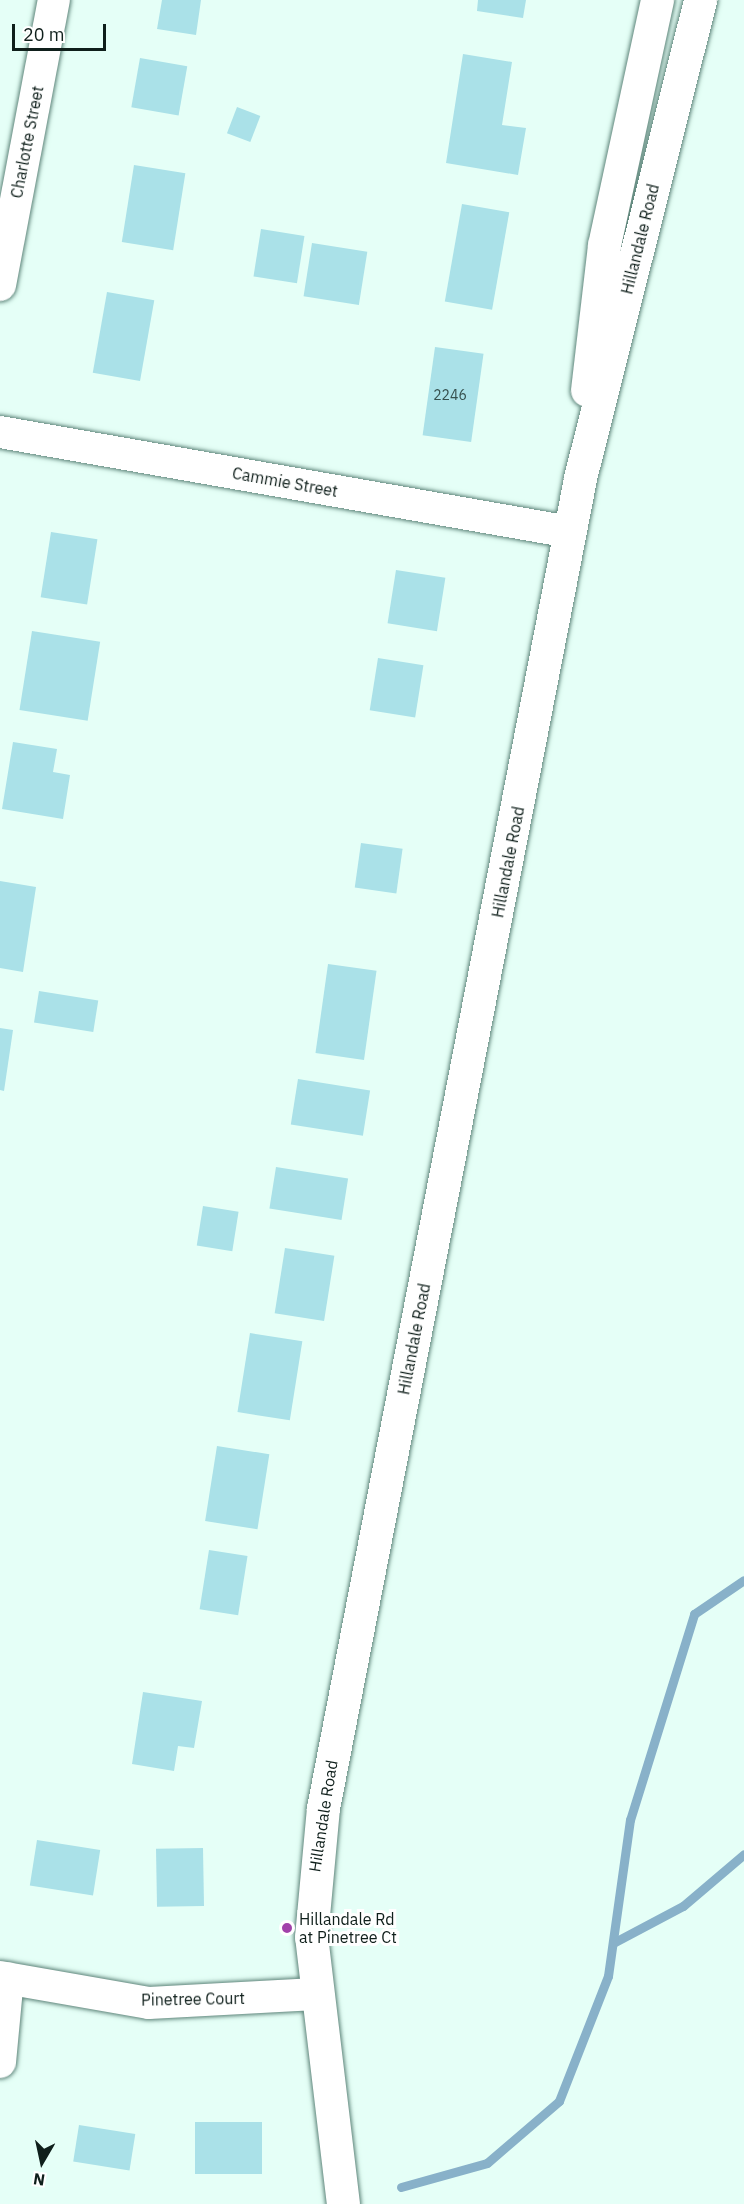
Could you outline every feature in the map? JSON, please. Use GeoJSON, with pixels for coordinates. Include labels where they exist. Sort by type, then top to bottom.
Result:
{"type":"FeatureCollection","features":[{"type":"Feature","properties":{"kind":"street","name":"Charlotte Street"},"geometry":{"type":"LineString","coordinates":[[0,285],[54,0]]}},
{"type":"Feature","properties":{"kind":"street","name":"Hillandale Road"},"geometry":{"type":"LineString","coordinates":[[580,478],[602,256],[657,0]]}},
{"type":"Feature","properties":{"kind":"street","name":"Hillandale Road"},"geometry":{"type":"LineString","coordinates":[[343,2204],[316,1994],[313,1878],[323,1808],[580,478],[700,0]]}},
{"type":"Feature","properties":{"kind":"street","name":"Cammie Street"},"geometry":{"type":"LineString","coordinates":[[0,432],[570,532]]}},
{"type":"Feature","properties":{"kind":"street","name":"Pinetree Court"},"geometry":{"type":"LineString","coordinates":[[4,1977],[149,2002],[316,1994]]}},
{"type":"Feature","properties":{"kind":"street"},"geometry":{"type":"LineString","coordinates":[[0,2062],[4,1977]]}},
{"type":"Feature","properties":{"kind":"building"},"geometry":{"type":"Polygon","coordinates":[[[162,0],[201,0],[196,35],[157,29],[162,0]]]}},
{"type":"Feature","properties":{"kind":"building"},"geometry":{"type":"Polygon","coordinates":[[[478,0],[526,0],[523,18],[477,11],[478,0]]]}},
{"type":"Feature","properties":{"kind":"building"},"geometry":{"type":"Polygon","coordinates":[[[463,54],[512,62],[502,125],[526,128],[518,175],[446,163],[463,54]]]}},
{"type":"Feature","properties":{"kind":"building"},"geometry":{"type":"Polygon","coordinates":[[[140,58],[187,66],[179,116],[131,107],[140,58]]]}},
{"type":"Feature","properties":{"kind":"building"},"geometry":{"type":"Polygon","coordinates":[[[237,107],[260,116],[250,142],[227,133],[237,107]]]}},
{"type":"Feature","properties":{"kind":"building"},"geometry":{"type":"Polygon","coordinates":[[[134,165],[185,173],[173,250],[122,242],[134,165]]]}},
{"type":"Feature","properties":{"kind":"building"},"geometry":{"type":"Polygon","coordinates":[[[462,204],[509,212],[492,310],[445,301],[462,204]]]}},
{"type":"Feature","properties":{"kind":"building"},"geometry":{"type":"Polygon","coordinates":[[[261,229],[304,236],[297,283],[253,276],[261,229]]]}},
{"type":"Feature","properties":{"kind":"building"},"geometry":{"type":"Polygon","coordinates":[[[312,243],[367,252],[359,305],[304,296],[312,243]]]}},
{"type":"Feature","properties":{"kind":"building"},"geometry":{"type":"Polygon","coordinates":[[[107,292],[154,300],[140,381],[93,373],[107,292]]]}},
{"type":"Feature","properties":{"kind":"building"},"geometry":{"type":"Polygon","coordinates":[[[435,347],[484,354],[471,442],[423,435],[435,347]]]}},
{"type":"Feature","properties":{"kind":"building"},"geometry":{"type":"Polygon","coordinates":[[[51,532],[97,539],[87,605],[41,597],[51,532]]]}},
{"type":"Feature","properties":{"kind":"building"},"geometry":{"type":"Polygon","coordinates":[[[396,570],[445,578],[437,631],[388,623],[396,570]]]}},
{"type":"Feature","properties":{"kind":"building"},"geometry":{"type":"Polygon","coordinates":[[[32,631],[100,642],[88,721],[19,710],[32,631]]]}},
{"type":"Feature","properties":{"kind":"building"},"geometry":{"type":"Polygon","coordinates":[[[378,658],[423,665],[415,718],[370,710],[378,658]]]}},
{"type":"Feature","properties":{"kind":"building"},"geometry":{"type":"Polygon","coordinates":[[[13,742],[57,749],[53,772],[70,775],[63,819],[2,809],[13,742]]]}},
{"type":"Feature","properties":{"kind":"building"},"geometry":{"type":"Polygon","coordinates":[[[361,843],[403,849],[396,893],[355,888],[361,843]]]}},
{"type":"Feature","properties":{"kind":"building"},"geometry":{"type":"Polygon","coordinates":[[[0,881],[36,887],[23,972],[0,968],[0,881]]]}},
{"type":"Feature","properties":{"kind":"building"},"geometry":{"type":"Polygon","coordinates":[[[328,964],[377,971],[364,1060],[315,1053],[328,964]]]}},
{"type":"Feature","properties":{"kind":"building"},"geometry":{"type":"Polygon","coordinates":[[[39,991],[98,1000],[93,1032],[34,1023],[39,991]]]}},
{"type":"Feature","properties":{"kind":"building"},"geometry":{"type":"Polygon","coordinates":[[[0,1028],[13,1030],[4,1091],[0,1090],[0,1028]]]}},
{"type":"Feature","properties":{"kind":"building"},"geometry":{"type":"Polygon","coordinates":[[[298,1079],[370,1090],[363,1136],[291,1124],[298,1079]]]}},
{"type":"Feature","properties":{"kind":"building"},"geometry":{"type":"Polygon","coordinates":[[[276,1167],[348,1178],[342,1220],[269,1208],[276,1167]]]}},
{"type":"Feature","properties":{"kind":"building"},"geometry":{"type":"Polygon","coordinates":[[[203,1206],[239,1212],[232,1251],[197,1246],[203,1206]]]}},
{"type":"Feature","properties":{"kind":"building"},"geometry":{"type":"Polygon","coordinates":[[[285,1248],[334,1256],[324,1321],[275,1313],[285,1248]]]}},
{"type":"Feature","properties":{"kind":"building"},"geometry":{"type":"Polygon","coordinates":[[[250,1333],[302,1341],[290,1420],[237,1412],[250,1333]]]}},
{"type":"Feature","properties":{"kind":"building"},"geometry":{"type":"Polygon","coordinates":[[[217,1446],[269,1454],[257,1529],[205,1521],[217,1446]]]}},
{"type":"Feature","properties":{"kind":"building"},"geometry":{"type":"Polygon","coordinates":[[[209,1550],[248,1556],[238,1615],[200,1609],[209,1550]]]}},
{"type":"Feature","properties":{"kind":"building"},"geometry":{"type":"Polygon","coordinates":[[[143,1692],[202,1701],[194,1748],[178,1746],[174,1771],[132,1764],[143,1692]]]}},
{"type":"Feature","properties":{"kind":"building"},"geometry":{"type":"Polygon","coordinates":[[[37,1840],[100,1850],[93,1895],[30,1885],[37,1840]]]}},
{"type":"Feature","properties":{"kind":"building"},"geometry":{"type":"Polygon","coordinates":[[[203,1848],[204,1906],[157,1907],[156,1849],[203,1848]]]}},
{"type":"Feature","properties":{"kind":"building"},"geometry":{"type":"Polygon","coordinates":[[[195,2122],[262,2122],[262,2174],[195,2174],[195,2122]]]}},
{"type":"Feature","properties":{"kind":"building"},"geometry":{"type":"Polygon","coordinates":[[[79,2125],[135,2134],[130,2170],[73,2162],[79,2125]]]}},
{"type":"Feature","properties":{"kind":"waterway"},"geometry":{"type":"LineString","coordinates":[[401,2187],[487,2163],[559,2101],[608,1976],[630,1820],[694,1614],[744,1580]]}},
{"type":"Feature","properties":{"kind":"waterway"},"geometry":{"type":"LineString","coordinates":[[613,1943],[683,1906],[744,1854]]}},
{"type":"Feature","properties":{"kind":"place","name":"Hillandale Rd at Pinetree Ct"},"geometry":{"type":"Point","coordinates":[287,1928]}}]}
